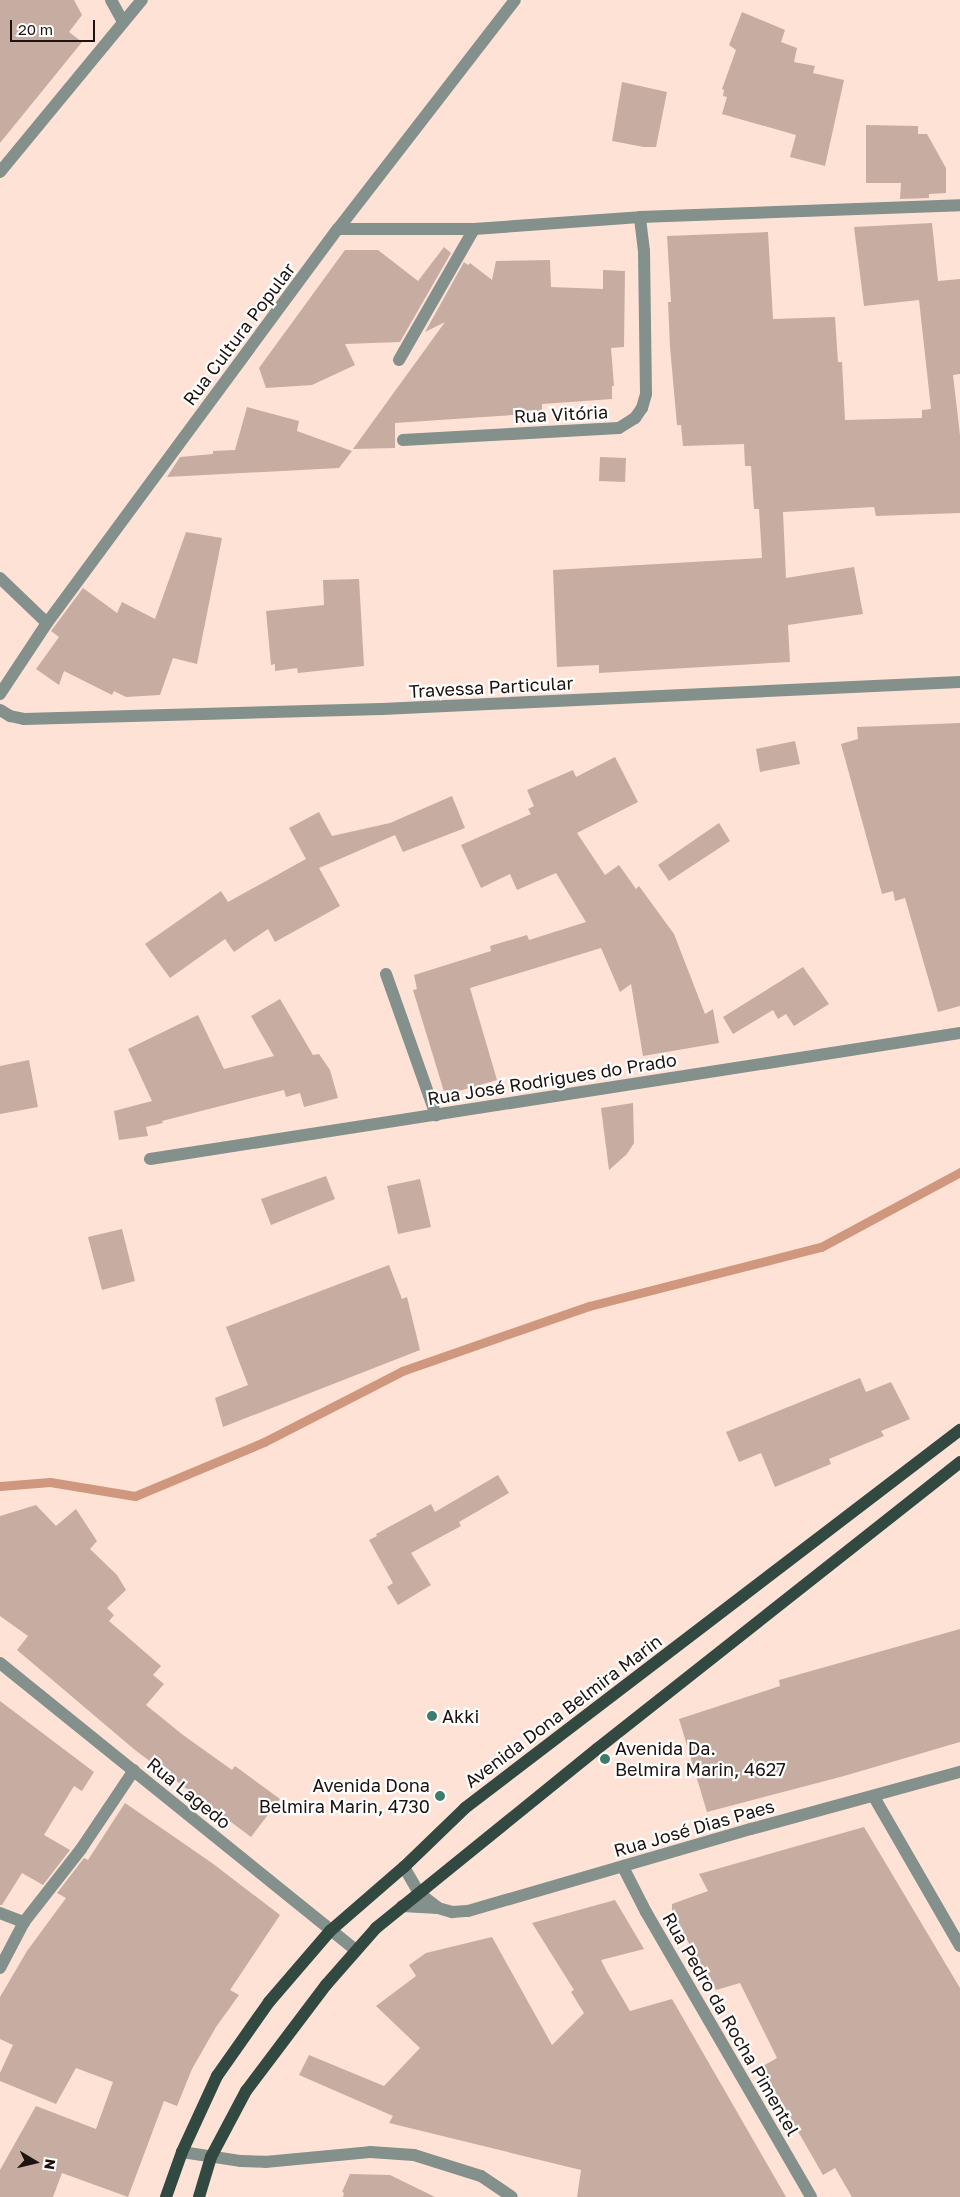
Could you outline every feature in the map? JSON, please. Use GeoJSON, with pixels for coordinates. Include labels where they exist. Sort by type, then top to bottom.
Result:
{"type":"FeatureCollection","features":[{"type":"Feature","properties":{"kind":"main road","name":"Avenida Dona Belmira Marin"},"geometry":{"type":"LineString","coordinates":[[166,2197],[182,2152],[217,2076],[269,2002],[330,1931],[404,1867],[465,1808],[960,1430]]}},
{"type":"Feature","properties":{"kind":"main road"},"geometry":{"type":"LineString","coordinates":[[199,2197],[211,2157],[246,2091],[326,1985],[376,1928],[960,1462]]}},
{"type":"Feature","properties":{"kind":"street"},"geometry":{"type":"LineString","coordinates":[[111,0],[123,22]]}},
{"type":"Feature","properties":{"kind":"street"},"geometry":{"type":"LineString","coordinates":[[0,172],[142,0]]}},
{"type":"Feature","properties":{"kind":"street","name":"Rua Cultura Popular"},"geometry":{"type":"LineString","coordinates":[[0,694],[47,623],[338,229],[515,0]]}},
{"type":"Feature","properties":{"kind":"street"},"geometry":{"type":"LineString","coordinates":[[338,229],[474,228],[640,217],[960,205]]}},
{"type":"Feature","properties":{"kind":"street","name":"Rua Vitória"},"geometry":{"type":"LineString","coordinates":[[403,440],[619,428],[635,418],[642,408],[646,394],[644,252],[640,217]]}},
{"type":"Feature","properties":{"kind":"street"},"geometry":{"type":"LineString","coordinates":[[399,360],[474,228]]}},
{"type":"Feature","properties":{"kind":"street"},"geometry":{"type":"LineString","coordinates":[[0,578],[47,623]]}},
{"type":"Feature","properties":{"kind":"street","name":"Travessa Particular"},"geometry":{"type":"LineString","coordinates":[[0,710],[10,716],[24,718],[392,709],[960,682]]}},
{"type":"Feature","properties":{"kind":"street"},"geometry":{"type":"LineString","coordinates":[[386,974],[436,1115]]}},
{"type":"Feature","properties":{"kind":"street","name":"Rua José Rodrigues do Prado"},"geometry":{"type":"LineString","coordinates":[[150,1159],[960,1033]]}},
{"type":"Feature","properties":{"kind":"street","name":"Rua Lagedo"},"geometry":{"type":"LineString","coordinates":[[0,1662],[330,1931],[356,1950]]}},
{"type":"Feature","properties":{"kind":"street"},"geometry":{"type":"LineString","coordinates":[[0,1968],[24,1922],[81,1849],[134,1770]]}},
{"type":"Feature","properties":{"kind":"street","name":"Rua José Dias Paes"},"geometry":{"type":"LineString","coordinates":[[402,1906],[438,1908],[452,1912],[468,1911],[751,1829],[960,1772]]}},
{"type":"Feature","properties":{"kind":"street"},"geometry":{"type":"LineString","coordinates":[[874,1797],[960,1946]]}},
{"type":"Feature","properties":{"kind":"street"},"geometry":{"type":"LineString","coordinates":[[404,1867],[419,1892],[438,1908]]}},
{"type":"Feature","properties":{"kind":"street","name":"Rua Pedro da Rocha Pimentel"},"geometry":{"type":"LineString","coordinates":[[623,1867],[646,1912],[811,2197]]}},
{"type":"Feature","properties":{"kind":"street"},"geometry":{"type":"LineString","coordinates":[[0,1913],[24,1922]]}},
{"type":"Feature","properties":{"kind":"street"},"geometry":{"type":"LineString","coordinates":[[182,2152],[241,2162],[265,2162],[370,2152],[414,2155],[481,2176],[512,2197]]}},
{"type":"Feature","properties":{"kind":"building"},"geometry":{"type":"Polygon","coordinates":[[[0,0],[74,0],[82,15],[69,32],[82,42],[0,143],[0,0]]]}},
{"type":"Feature","properties":{"kind":"building"},"geometry":{"type":"Polygon","coordinates":[[[742,12],[785,30],[781,42],[797,48],[794,62],[815,66],[813,73],[844,80],[825,166],[790,157],[796,135],[722,114],[727,97],[723,96],[724,90],[722,89],[736,50],[729,45],[742,12]]]}},
{"type":"Feature","properties":{"kind":"building"},"geometry":{"type":"Polygon","coordinates":[[[622,82],[667,92],[656,147],[644,147],[612,141],[622,82]]]}},
{"type":"Feature","properties":{"kind":"building"},"geometry":{"type":"Polygon","coordinates":[[[866,125],[918,126],[918,134],[927,134],[946,168],[946,193],[929,194],[929,198],[900,199],[901,183],[866,183],[866,125]]]}},
{"type":"Feature","properties":{"kind":"building"},"geometry":{"type":"Polygon","coordinates":[[[932,223],[938,281],[960,279],[960,374],[953,375],[960,435],[960,513],[876,516],[874,507],[783,512],[786,578],[854,567],[863,614],[788,625],[790,662],[599,673],[599,665],[557,667],[553,570],[762,558],[759,509],[754,509],[751,466],[745,466],[744,444],[683,446],[681,425],[677,425],[670,347],[668,302],[671,302],[667,236],[768,232],[773,319],[835,317],[838,362],[842,362],[845,420],[922,418],[922,410],[931,409],[919,300],[864,306],[854,227],[932,223]]]}},
{"type":"Feature","properties":{"kind":"building"},"geometry":{"type":"Polygon","coordinates":[[[444,247],[451,253],[400,342],[345,344],[355,365],[312,385],[266,388],[259,368],[345,250],[378,250],[418,281],[444,247]]]}},
{"type":"Feature","properties":{"kind":"building"},"geometry":{"type":"Polygon","coordinates":[[[550,260],[551,287],[603,289],[603,270],[625,271],[624,347],[611,348],[614,386],[612,386],[612,399],[542,404],[542,413],[395,423],[395,448],[353,449],[445,322],[425,332],[464,262],[468,265],[470,263],[492,280],[496,261],[550,260]]]}},
{"type":"Feature","properties":{"kind":"building"},"geometry":{"type":"Polygon","coordinates":[[[247,407],[299,421],[297,431],[352,451],[339,468],[167,477],[180,457],[213,454],[213,451],[235,450],[247,407]]]}},
{"type":"Feature","properties":{"kind":"building"},"geometry":{"type":"Polygon","coordinates":[[[600,457],[626,458],[625,482],[599,481],[600,457]]]}},
{"type":"Feature","properties":{"kind":"building"},"geometry":{"type":"Polygon","coordinates":[[[186,532],[222,538],[197,664],[173,658],[160,695],[126,697],[114,691],[112,695],[64,671],[59,685],[36,669],[59,637],[51,631],[83,588],[117,613],[122,602],[155,619],[186,532]]]}},
{"type":"Feature","properties":{"kind":"building"},"geometry":{"type":"Polygon","coordinates":[[[359,579],[364,666],[298,673],[297,668],[275,671],[275,664],[271,665],[266,611],[324,605],[323,580],[359,579]]]}},
{"type":"Feature","properties":{"kind":"building"},"geometry":{"type":"Polygon","coordinates":[[[960,723],[960,1006],[938,1012],[905,898],[895,901],[893,891],[882,894],[841,744],[858,739],[857,727],[960,723]]]}},
{"type":"Feature","properties":{"kind":"building"},"geometry":{"type":"Polygon","coordinates":[[[795,741],[800,764],[760,772],[756,749],[795,741]]]}},
{"type":"Feature","properties":{"kind":"building"},"geometry":{"type":"Polygon","coordinates":[[[615,757],[638,802],[577,833],[605,875],[619,865],[636,889],[639,886],[674,934],[705,1014],[713,1009],[719,1043],[643,1056],[631,984],[620,992],[601,948],[470,988],[497,1080],[445,1095],[413,990],[417,989],[414,975],[491,951],[490,946],[527,935],[529,940],[586,922],[556,873],[517,890],[510,874],[481,888],[461,845],[531,814],[528,809],[534,806],[527,790],[573,770],[576,777],[615,757]]]}},
{"type":"Feature","properties":{"kind":"building"},"geometry":{"type":"Polygon","coordinates":[[[452,796],[465,828],[403,852],[395,835],[319,868],[340,906],[275,942],[268,929],[234,952],[225,939],[170,978],[145,944],[221,891],[228,902],[306,859],[289,828],[319,812],[332,836],[390,823],[452,796]]]}},
{"type":"Feature","properties":{"kind":"building"},"geometry":{"type":"Polygon","coordinates":[[[719,823],[730,841],[669,881],[658,865],[719,823]]]}},
{"type":"Feature","properties":{"kind":"building"},"geometry":{"type":"Polygon","coordinates":[[[803,967],[829,1004],[794,1026],[786,1014],[778,1019],[773,1010],[733,1034],[723,1017],[803,967]]]}},
{"type":"Feature","properties":{"kind":"building"},"geometry":{"type":"Polygon","coordinates":[[[280,999],[313,1055],[319,1054],[330,1070],[338,1098],[304,1107],[300,1093],[286,1097],[284,1090],[162,1121],[163,1123],[146,1127],[148,1136],[119,1140],[114,1111],[152,1101],[128,1049],[198,1015],[224,1069],[274,1056],[251,1016],[280,999]]]}},
{"type":"Feature","properties":{"kind":"building"},"geometry":{"type":"Polygon","coordinates":[[[29,1060],[38,1107],[0,1114],[0,1066],[29,1060]]]}},
{"type":"Feature","properties":{"kind":"building"},"geometry":{"type":"Polygon","coordinates":[[[633,1103],[634,1143],[627,1154],[609,1170],[601,1108],[633,1103]]]}},
{"type":"Feature","properties":{"kind":"building"},"geometry":{"type":"Polygon","coordinates":[[[326,1176],[335,1199],[271,1225],[261,1199],[326,1176]]]}},
{"type":"Feature","properties":{"kind":"building"},"geometry":{"type":"Polygon","coordinates":[[[420,1179],[431,1227],[398,1234],[387,1186],[420,1179]]]}},
{"type":"Feature","properties":{"kind":"building"},"geometry":{"type":"Polygon","coordinates":[[[122,1229],[135,1281],[102,1290],[88,1237],[122,1229]]]}},
{"type":"Feature","properties":{"kind":"building"},"geometry":{"type":"Polygon","coordinates":[[[389,1265],[402,1299],[407,1297],[420,1350],[223,1427],[215,1398],[248,1385],[226,1327],[389,1265]]]}},
{"type":"Feature","properties":{"kind":"building"},"geometry":{"type":"Polygon","coordinates":[[[860,1378],[866,1392],[891,1382],[910,1419],[881,1431],[884,1436],[829,1459],[831,1464],[775,1487],[761,1453],[739,1462],[726,1432],[860,1378]]]}},
{"type":"Feature","properties":{"kind":"building"},"geometry":{"type":"Polygon","coordinates":[[[498,1475],[509,1493],[459,1522],[461,1526],[411,1553],[431,1585],[398,1605],[387,1587],[393,1583],[369,1540],[377,1536],[376,1534],[431,1504],[435,1512],[498,1475]]]}},
{"type":"Feature","properties":{"kind":"building"},"geometry":{"type":"Polygon","coordinates":[[[36,1505],[56,1526],[76,1509],[97,1541],[90,1549],[117,1575],[126,1590],[107,1608],[114,1615],[109,1621],[161,1666],[153,1675],[164,1684],[146,1705],[183,1735],[232,1770],[235,1766],[280,1799],[251,1837],[135,1750],[17,1650],[28,1636],[0,1616],[0,1516],[36,1505]]]}},
{"type":"Feature","properties":{"kind":"building"},"geometry":{"type":"Polygon","coordinates":[[[960,1629],[960,1742],[844,1776],[707,1812],[679,1719],[780,1686],[779,1680],[960,1629]]]}},
{"type":"Feature","properties":{"kind":"building"},"geometry":{"type":"Polygon","coordinates":[[[0,1701],[94,1772],[82,1791],[74,1786],[44,1835],[70,1850],[43,1885],[22,1873],[2,1905],[0,1905],[0,1701]]]}},
{"type":"Feature","properties":{"kind":"building"},"geometry":{"type":"Polygon","coordinates":[[[125,1803],[212,1863],[280,1915],[230,1990],[239,1995],[216,2027],[192,2069],[177,2106],[164,2101],[128,2197],[62,2173],[53,2197],[0,2197],[0,2170],[36,2106],[96,2129],[113,2082],[76,2068],[56,2104],[0,2081],[0,2073],[13,2045],[0,2039],[0,1997],[27,1951],[66,1898],[57,1893],[84,1858],[88,1860],[125,1803]]]}},
{"type":"Feature","properties":{"kind":"building"},"geometry":{"type":"Polygon","coordinates":[[[864,1827],[960,1988],[960,2197],[852,2197],[835,2168],[823,2175],[761,2067],[777,2058],[740,1983],[716,1990],[672,1914],[672,1904],[708,1891],[699,1874],[864,1827]]]}},
{"type":"Feature","properties":{"kind":"building"},"geometry":{"type":"Polygon","coordinates":[[[615,1900],[644,1949],[601,1960],[607,1972],[630,2011],[672,1999],[786,2197],[577,2197],[581,2170],[389,2123],[393,2116],[299,2075],[309,2055],[384,2086],[420,2048],[376,2006],[416,1976],[409,1965],[426,1953],[492,1937],[552,2045],[584,2013],[571,1992],[574,1990],[532,1923],[615,1900]]]}},
{"type":"Feature","properties":{"kind":"building"},"geometry":{"type":"Polygon","coordinates":[[[350,2174],[390,2175],[435,2197],[343,2197],[344,2193],[342,2192],[350,2174]]]}},
{"type":"Feature","properties":{"kind":"waterway"},"geometry":{"type":"LineString","coordinates":[[0,1486],[50,1482],[135,1496],[264,1442],[402,1371],[589,1306],[821,1247],[960,1172]]}},
{"type":"Feature","properties":{"kind":"place","name":"Akki"},"geometry":{"type":"Point","coordinates":[432,1716]}},
{"type":"Feature","properties":{"kind":"place","name":"Avenida Da. Belmira Marin, 4627"},"geometry":{"type":"Point","coordinates":[605,1759]}},
{"type":"Feature","properties":{"kind":"place","name":"Avenida Dona Belmira Marin, 4730"},"geometry":{"type":"Point","coordinates":[440,1796]}}]}
